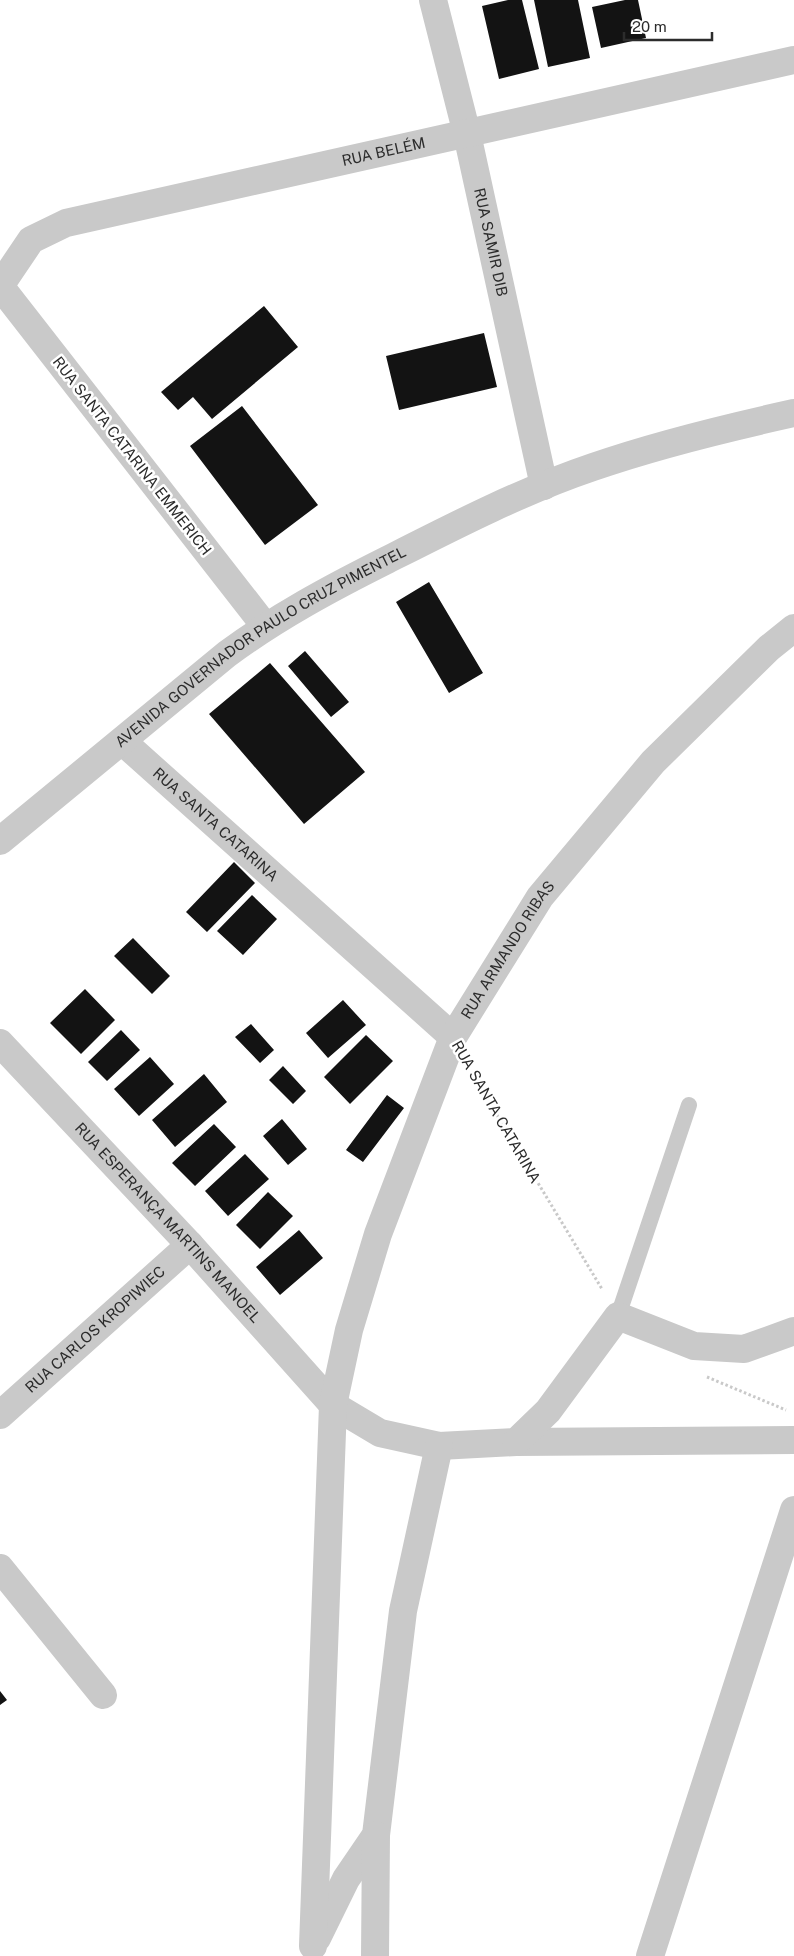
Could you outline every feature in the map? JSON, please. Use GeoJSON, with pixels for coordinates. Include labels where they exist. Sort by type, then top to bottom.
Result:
{"type":"FeatureCollection","features":[{"type":"Feature","properties":{"kind":"street","name":"RUA SAMIR DIB"},"geometry":{"type":"LineString","coordinates":[[433,0],[467,134],[544,486]]}},
{"type":"Feature","properties":{"kind":"street","name":"RUA BELÉM"},"geometry":{"type":"LineString","coordinates":[[0,286],[31,240],[66,223],[794,60]]}},
{"type":"Feature","properties":{"kind":"street","name":"RUA SANTA CATARINA EMMERICH"},"geometry":{"type":"LineString","coordinates":[[0,286],[265,626]]}},
{"type":"Feature","properties":{"kind":"street","name":"AVENIDA GOVERNADOR PAULO CRUZ PIMENTEL"},"geometry":{"type":"LineString","coordinates":[[0,841],[123,742],[227,654],[265,626],[331,589],[452,526],[592,467],[691,437],[794,413]]}},
{"type":"Feature","properties":{"kind":"street","name":"RUA ARMANDO RIBAS"},"geometry":{"type":"LineString","coordinates":[[313,1951],[333,1405],[349,1330],[378,1234],[453,1037],[540,897],[640,777],[768,648],[794,628]]}},
{"type":"Feature","properties":{"kind":"street","name":"RUA SANTA CATARINA"},"geometry":{"type":"LineString","coordinates":[[123,742],[453,1037]]}},
{"type":"Feature","properties":{"kind":"street","name":"RUA ESPERANÇA MARTINS MANOEL"},"geometry":{"type":"LineString","coordinates":[[0,1043],[190,1245],[333,1405],[380,1433],[439,1446],[516,1442],[794,1440]]}},
{"type":"Feature","properties":{"kind":"street","name":"RUA CARLOS KROPIWIEC"},"geometry":{"type":"LineString","coordinates":[[0,1415],[190,1245]]}},
{"type":"Feature","properties":{"kind":"street"},"geometry":{"type":"LineString","coordinates":[[516,1442],[548,1411],[618,1316],[694,1346],[744,1349],[794,1331]]}},
{"type":"Feature","properties":{"kind":"street"},"geometry":{"type":"LineString","coordinates":[[375,1956],[376,1835],[404,1612],[439,1446]]}},
{"type":"Feature","properties":{"kind":"street"},"geometry":{"type":"LineString","coordinates":[[650,1956],[794,1510]]}},
{"type":"Feature","properties":{"kind":"street"},"geometry":{"type":"LineString","coordinates":[[0,1568],[103,1695]]}},
{"type":"Feature","properties":{"kind":"street"},"geometry":{"type":"LineString","coordinates":[[313,1951],[346,1880],[376,1835]]}},
{"type":"Feature","properties":{"kind":"lane"},"geometry":{"type":"LineString","coordinates":[[618,1316],[689,1104]]}},
{"type":"Feature","properties":{"kind":"path","name":"RUA SANTA CATARINA"},"geometry":{"type":"LineString","coordinates":[[453,1037],[486,1100],[618,1316]]}},
{"type":"Feature","properties":{"kind":"path"},"geometry":{"type":"LineString","coordinates":[[706,1376],[790,1411]]}},
{"type":"Feature","properties":{"kind":"building"},"geometry":{"type":"Polygon","coordinates":[[[508,0],[522,0],[539,69],[499,79],[482,6],[508,0]]]}},
{"type":"Feature","properties":{"kind":"building"},"geometry":{"type":"Polygon","coordinates":[[[534,0],[578,0],[590,58],[548,67],[534,0]]]}},
{"type":"Feature","properties":{"kind":"building"},"geometry":{"type":"Polygon","coordinates":[[[625,0],[638,0],[646,38],[601,48],[592,7],[625,0]]]}},
{"type":"Feature","properties":{"kind":"building"},"geometry":{"type":"Polygon","coordinates":[[[264,306],[298,347],[212,419],[193,397],[178,410],[161,392],[264,306]]]}},
{"type":"Feature","properties":{"kind":"building"},"geometry":{"type":"Polygon","coordinates":[[[484,333],[497,387],[399,410],[386,356],[484,333]]]}},
{"type":"Feature","properties":{"kind":"building"},"geometry":{"type":"Polygon","coordinates":[[[242,406],[318,505],[265,545],[190,446],[242,406]]]}},
{"type":"Feature","properties":{"kind":"building"},"geometry":{"type":"Polygon","coordinates":[[[429,582],[483,673],[449,693],[396,602],[429,582]]]}},
{"type":"Feature","properties":{"kind":"building"},"geometry":{"type":"Polygon","coordinates":[[[305,651],[349,702],[331,717],[288,666],[305,651]]]}},
{"type":"Feature","properties":{"kind":"building"},"geometry":{"type":"Polygon","coordinates":[[[270,663],[365,772],[304,824],[209,714],[270,663]]]}},
{"type":"Feature","properties":{"kind":"building"},"geometry":{"type":"Polygon","coordinates":[[[234,862],[255,883],[207,932],[186,912],[234,862]]]}},
{"type":"Feature","properties":{"kind":"building"},"geometry":{"type":"Polygon","coordinates":[[[252,895],[277,919],[243,955],[217,931],[252,895]]]}},
{"type":"Feature","properties":{"kind":"building"},"geometry":{"type":"Polygon","coordinates":[[[133,938],[170,976],[152,994],[114,956],[133,938]]]}},
{"type":"Feature","properties":{"kind":"building"},"geometry":{"type":"Polygon","coordinates":[[[85,989],[115,1020],[81,1054],[50,1023],[85,989]]]}},
{"type":"Feature","properties":{"kind":"building"},"geometry":{"type":"Polygon","coordinates":[[[343,1000],[366,1025],[328,1058],[306,1033],[343,1000]]]}},
{"type":"Feature","properties":{"kind":"building"},"geometry":{"type":"Polygon","coordinates":[[[251,1024],[274,1050],[260,1063],[235,1037],[251,1024]]]}},
{"type":"Feature","properties":{"kind":"building"},"geometry":{"type":"Polygon","coordinates":[[[121,1030],[140,1050],[107,1081],[88,1062],[121,1030]]]}},
{"type":"Feature","properties":{"kind":"building"},"geometry":{"type":"Polygon","coordinates":[[[366,1035],[393,1061],[350,1104],[324,1077],[366,1035]]]}},
{"type":"Feature","properties":{"kind":"building"},"geometry":{"type":"Polygon","coordinates":[[[150,1057],[174,1084],[139,1116],[114,1089],[150,1057]]]}},
{"type":"Feature","properties":{"kind":"building"},"geometry":{"type":"Polygon","coordinates":[[[283,1066],[306,1091],[293,1104],[269,1080],[283,1066]]]}},
{"type":"Feature","properties":{"kind":"building"},"geometry":{"type":"Polygon","coordinates":[[[204,1074],[227,1102],[175,1147],[152,1120],[204,1074]]]}},
{"type":"Feature","properties":{"kind":"building"},"geometry":{"type":"Polygon","coordinates":[[[387,1095],[404,1108],[363,1162],[346,1150],[387,1095]]]}},
{"type":"Feature","properties":{"kind":"building"},"geometry":{"type":"Polygon","coordinates":[[[282,1119],[307,1149],[288,1165],[263,1136],[282,1119]]]}},
{"type":"Feature","properties":{"kind":"building"},"geometry":{"type":"Polygon","coordinates":[[[214,1124],[236,1147],[195,1186],[172,1163],[214,1124]]]}},
{"type":"Feature","properties":{"kind":"building"},"geometry":{"type":"Polygon","coordinates":[[[245,1154],[269,1179],[228,1216],[205,1191],[245,1154]]]}},
{"type":"Feature","properties":{"kind":"building"},"geometry":{"type":"Polygon","coordinates":[[[268,1192],[293,1216],[260,1249],[236,1225],[268,1192]]]}},
{"type":"Feature","properties":{"kind":"building"},"geometry":{"type":"Polygon","coordinates":[[[299,1230],[323,1258],[280,1295],[256,1267],[299,1230]]]}},
{"type":"Feature","properties":{"kind":"building"},"geometry":{"type":"Polygon","coordinates":[[[0,1691],[7,1700],[0,1705],[0,1691]]]}}]}
